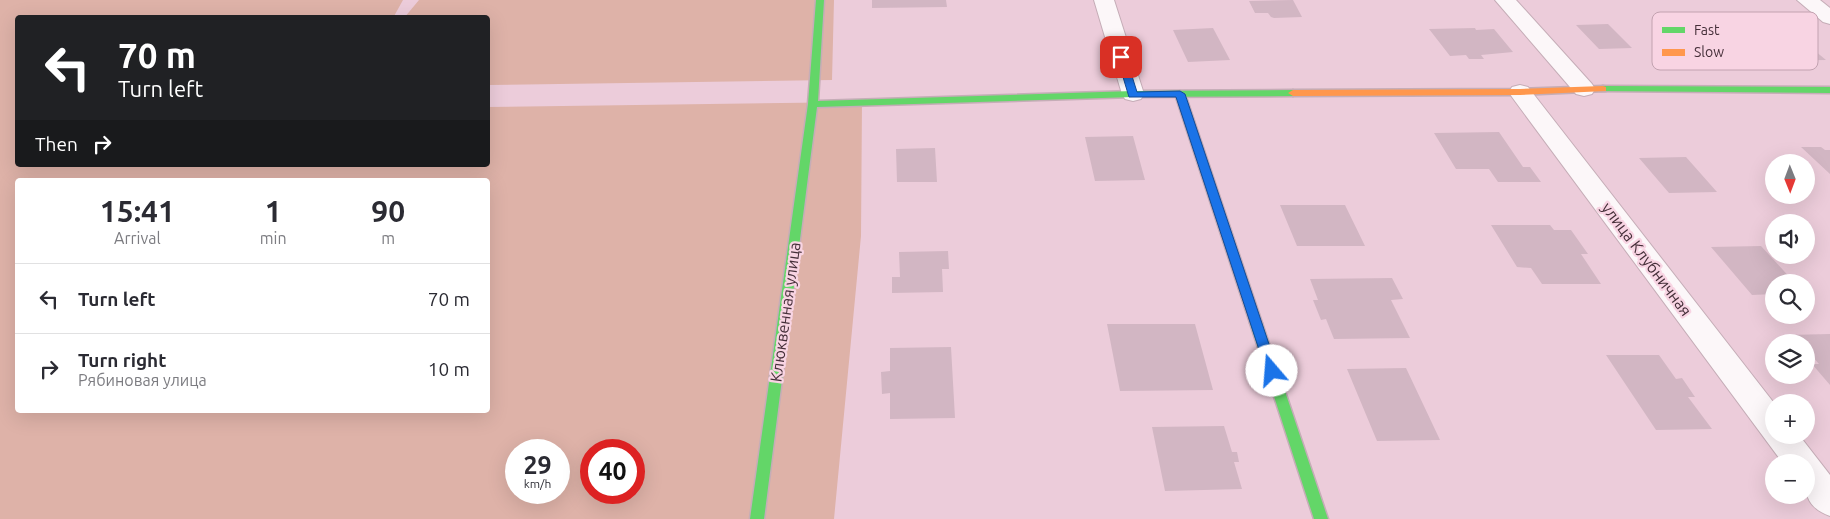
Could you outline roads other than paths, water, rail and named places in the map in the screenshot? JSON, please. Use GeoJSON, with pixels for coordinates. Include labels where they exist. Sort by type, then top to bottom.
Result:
{"type":"FeatureCollection","features":[{"type":"Feature","properties":{"kind":"street","name":"Клюквенная улица"},"geometry":{"type":"LineString","coordinates":[[757,519],[813,104],[820,0]]}},
{"type":"Feature","properties":{"kind":"street"},"geometry":{"type":"LineString","coordinates":[[1104,0],[1133,94]]}},
{"type":"Feature","properties":{"kind":"street"},"geometry":{"type":"LineString","coordinates":[[1506,0],[1584,89]]}},
{"type":"Feature","properties":{"kind":"street"},"geometry":{"type":"LineString","coordinates":[[1807,0],[1830,18]]}},
{"type":"Feature","properties":{"kind":"street"},"geometry":{"type":"LineString","coordinates":[[813,104],[1133,94],[1520,92],[1584,89],[1830,90]]}},
{"type":"Feature","properties":{"kind":"street","name":"улица Клубничная"},"geometry":{"type":"LineString","coordinates":[[1520,92],[1765,415]]}},
{"type":"Feature","properties":{"kind":"street"},"geometry":{"type":"LineString","coordinates":[[1180,94],[1321,519]]}},
{"type":"Feature","properties":{"kind":"street"},"geometry":{"type":"LineString","coordinates":[[1787,444],[1795,454]]}},
{"type":"Feature","properties":{"kind":"street"},"geometry":{"type":"LineString","coordinates":[[1815,482],[1830,501]]}}]}
